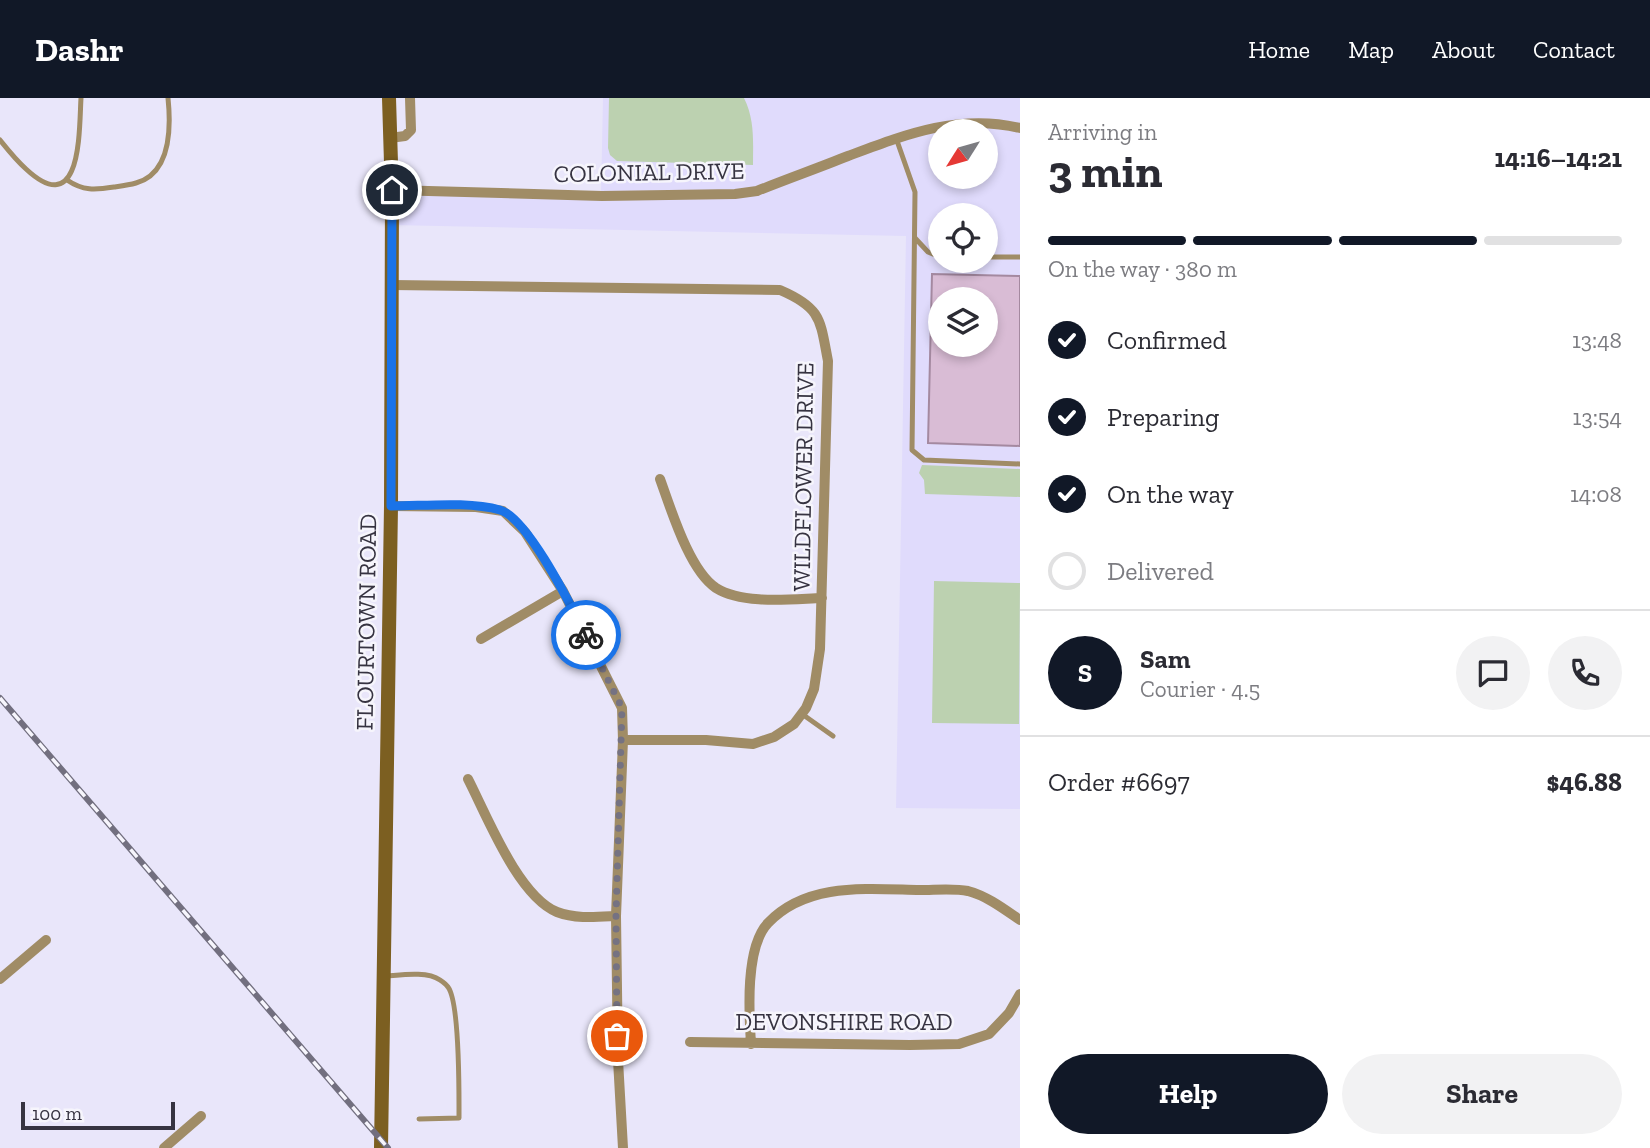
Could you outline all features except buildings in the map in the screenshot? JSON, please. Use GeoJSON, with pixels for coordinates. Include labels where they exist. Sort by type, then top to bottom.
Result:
{"type":"FeatureCollection","features":[{"type":"Feature","properties":{"kind":"main road","name":"FLOURTOWN ROAD"},"geometry":{"type":"LineString","coordinates":[[381,1148],[391,506],[392,190],[389,98]]}},
{"type":"Feature","properties":{"kind":"street"},"geometry":{"type":"LineString","coordinates":[[390,138],[405,136],[411,130],[410,98]]}},
{"type":"Feature","properties":{"kind":"street","name":"COLONIAL DRIVE"},"geometry":{"type":"LineString","coordinates":[[392,190],[602,196],[735,194],[757,191],[930,127],[1006,125],[1020,128]]}},
{"type":"Feature","properties":{"kind":"street","name":"WILDFLOWER DRIVE"},"geometry":{"type":"LineString","coordinates":[[392,285],[780,290],[812,308],[820,323],[828,361],[820,649],[814,690],[794,724],[774,737],[753,744],[706,740],[623,740]]}},
{"type":"Feature","properties":{"kind":"street"},"geometry":{"type":"LineString","coordinates":[[660,479],[683,541],[715,587],[736,595],[765,599],[822,598]]}},
{"type":"Feature","properties":{"kind":"street"},"geometry":{"type":"LineString","coordinates":[[391,506],[476,507],[503,511],[524,532],[564,591],[622,708],[616,916],[618,1060],[623,1148]]}},
{"type":"Feature","properties":{"kind":"street"},"geometry":{"type":"LineString","coordinates":[[481,639],[564,591]]}},
{"type":"Feature","properties":{"kind":"street"},"geometry":{"type":"LineString","coordinates":[[468,779],[525,887],[556,912],[585,918],[616,916]]}},
{"type":"Feature","properties":{"kind":"street"},"geometry":{"type":"LineString","coordinates":[[751,1044],[749,990],[751,966],[757,946],[766,925],[799,900],[833,890],[967,891],[996,903],[1020,920]]}},
{"type":"Feature","properties":{"kind":"street"},"geometry":{"type":"LineString","coordinates":[[0,979],[46,940]]}},
{"type":"Feature","properties":{"kind":"street","name":"DEVONSHIRE ROAD"},"geometry":{"type":"LineString","coordinates":[[690,1042],[959,1044],[989,1034],[1009,1013],[1020,994]]}},
{"type":"Feature","properties":{"kind":"street"},"geometry":{"type":"LineString","coordinates":[[164,1148],[201,1116]]}},
{"type":"Feature","properties":{"kind":"lane"},"geometry":{"type":"LineString","coordinates":[[0,141],[26,170],[40,180],[57,184],[67,180],[76,160],[81,98]]}},
{"type":"Feature","properties":{"kind":"lane"},"geometry":{"type":"LineString","coordinates":[[67,180],[87,190],[138,183],[152,174],[162,160],[167,144],[169,98]]}},
{"type":"Feature","properties":{"kind":"lane"},"geometry":{"type":"LineString","coordinates":[[896,138],[915,192],[912,450],[924,460],[1020,464]]}},
{"type":"Feature","properties":{"kind":"lane"},"geometry":{"type":"LineString","coordinates":[[915,238],[928,252]]}},
{"type":"Feature","properties":{"kind":"lane"},"geometry":{"type":"LineString","coordinates":[[998,257],[1020,257]]}},
{"type":"Feature","properties":{"kind":"lane"},"geometry":{"type":"LineString","coordinates":[[802,714],[832,736]]}},
{"type":"Feature","properties":{"kind":"lane"},"geometry":{"type":"LineString","coordinates":[[383,976],[438,977],[449,988],[460,1073],[459,1118],[419,1119]]}},
{"type":"Feature","properties":{"kind":"shaded area"},"geometry":{"type":"Polygon","coordinates":[[[603,98],[1020,98],[1020,809],[896,808],[906,236],[392,225],[392,190],[601,195],[603,98]]]}},
{"type":"Feature","properties":{"kind":"green space"},"geometry":{"type":"Polygon","coordinates":[[[609,98],[744,98],[752,123],[753,165],[617,161],[610,155],[608,148],[609,98]]]}},
{"type":"Feature","properties":{"kind":"green space"},"geometry":{"type":"Polygon","coordinates":[[[922,465],[1020,469],[1020,497],[925,494],[924,480],[919,473],[922,465]]]}},
{"type":"Feature","properties":{"kind":"green space"},"geometry":{"type":"Polygon","coordinates":[[[934,581],[1020,583],[1019,724],[932,723],[934,581]]]}},
{"type":"Feature","properties":{"kind":"railway"},"geometry":{"type":"LineString","coordinates":[[0,698],[388,1148]]}},
{"type":"Feature","properties":{"kind":"way so far"},"geometry":{"type":"LineString","coordinates":[[586,635],[622,708],[616,916],[617,1036]]}},
{"type":"Feature","properties":{"kind":"route"},"geometry":{"type":"LineString","coordinates":[[392,190],[391,506],[476,507],[503,511],[524,532],[545,562],[564,591],[586,635]]}}]}
